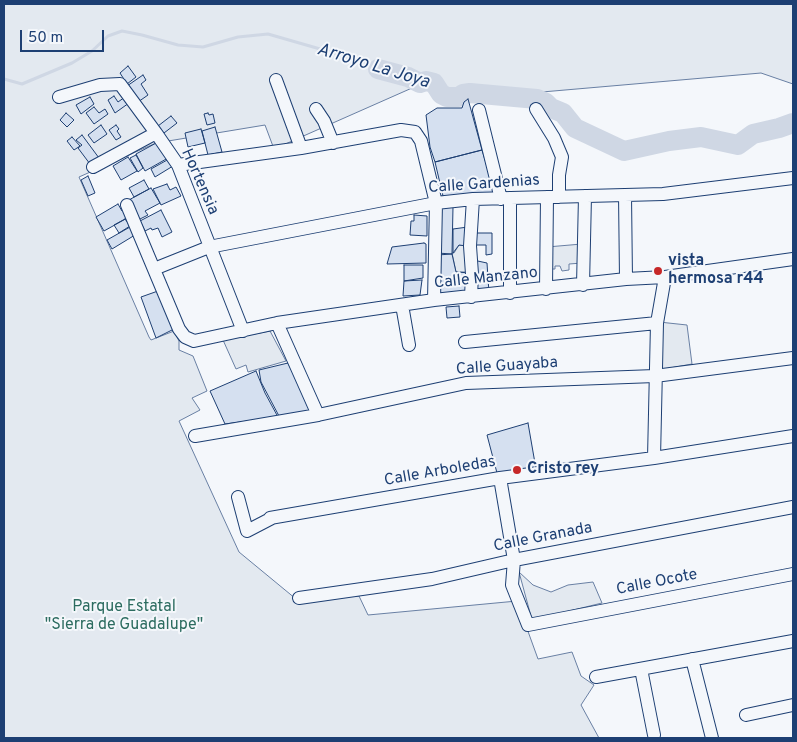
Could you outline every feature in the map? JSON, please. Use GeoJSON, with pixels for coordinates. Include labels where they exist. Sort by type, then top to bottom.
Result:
{"type":"FeatureCollection","features":[{"type":"Feature","properties":{"kind":"street"},"geometry":{"type":"LineString","coordinates":[[276,80],[301,148]]}},
{"type":"Feature","properties":{"kind":"street","name":"Hortensia"},"geometry":{"type":"LineString","coordinates":[[59,97],[100,85],[120,84],[178,165],[242,332]]}},
{"type":"Feature","properties":{"kind":"street"},"geometry":{"type":"LineString","coordinates":[[316,109],[324,121],[333,142]]}},
{"type":"Feature","properties":{"kind":"street"},"geometry":{"type":"LineString","coordinates":[[536,109],[554,138],[562,157],[553,197],[546,289]]}},
{"type":"Feature","properties":{"kind":"street"},"geometry":{"type":"LineString","coordinates":[[479,110],[506,198],[510,293]]}},
{"type":"Feature","properties":{"kind":"street"},"geometry":{"type":"LineString","coordinates":[[178,165],[301,148],[401,130],[415,132],[421,141],[436,203],[434,300]]}},
{"type":"Feature","properties":{"kind":"street"},"geometry":{"type":"LineString","coordinates":[[93,167],[156,133]]}},
{"type":"Feature","properties":{"kind":"street","name":"Calle Gardenias"},"geometry":{"type":"LineString","coordinates":[[154,269],[209,247],[436,203],[473,199],[663,194],[793,178]]}},
{"type":"Feature","properties":{"kind":"street"},"geometry":{"type":"LineString","coordinates":[[624,195],[626,279]]}},
{"type":"Feature","properties":{"kind":"street"},"geometry":{"type":"LineString","coordinates":[[583,285],[585,196]]}},
{"type":"Feature","properties":{"kind":"street"},"geometry":{"type":"LineString","coordinates":[[470,297],[472,274],[470,246],[473,199]]}},
{"type":"Feature","properties":{"kind":"street"},"geometry":{"type":"LineString","coordinates":[[127,205],[154,269]]}},
{"type":"Feature","properties":{"kind":"street","name":"Calle Manzano"},"geometry":{"type":"LineString","coordinates":[[154,269],[179,329],[185,337],[194,341],[277,323],[434,300],[626,279],[665,277],[793,258]]}},
{"type":"Feature","properties":{"kind":"street"},"geometry":{"type":"LineString","coordinates":[[654,458],[657,323],[665,277]]}},
{"type":"Feature","properties":{"kind":"street"},"geometry":{"type":"LineString","coordinates":[[402,305],[409,346]]}},
{"type":"Feature","properties":{"kind":"street"},"geometry":{"type":"LineString","coordinates":[[277,323],[318,415]]}},
{"type":"Feature","properties":{"kind":"street"},"geometry":{"type":"LineString","coordinates":[[465,342],[657,323]]}},
{"type":"Feature","properties":{"kind":"street","name":"Calle Guayaba"},"geometry":{"type":"LineString","coordinates":[[196,436],[318,415],[466,383],[656,376],[793,358]]}},
{"type":"Feature","properties":{"kind":"street","name":"Calle Arboledas"},"geometry":{"type":"LineString","coordinates":[[238,498],[247,531],[271,518],[500,478],[654,458],[793,436]]}},
{"type":"Feature","properties":{"kind":"street"},"geometry":{"type":"LineString","coordinates":[[500,478],[514,560]]}},
{"type":"Feature","properties":{"kind":"street","name":"Calle Granada"},"geometry":{"type":"LineString","coordinates":[[299,598],[432,578],[514,560],[793,507]]}},
{"type":"Feature","properties":{"kind":"street","name":"Calle Ocote"},"geometry":{"type":"LineString","coordinates":[[514,560],[512,585],[528,625],[793,574]]}},
{"type":"Feature","properties":{"kind":"street"},"geometry":{"type":"LineString","coordinates":[[596,677],[793,641]]}},
{"type":"Feature","properties":{"kind":"street"},"geometry":{"type":"LineString","coordinates":[[692,659],[712,738]]}},
{"type":"Feature","properties":{"kind":"street"},"geometry":{"type":"LineString","coordinates":[[641,669],[654,735]]}},
{"type":"Feature","properties":{"kind":"street"},"geometry":{"type":"LineString","coordinates":[[746,715],[793,704]]}},
{"type":"Feature","properties":{"kind":"green space","name":"Parque Estatal \"Sierra de Guadalupe\""},"geometry":{"type":"Polygon","coordinates":[[[4,4],[793,4],[793,84],[761,73],[542,92],[412,88],[274,149],[265,125],[156,143],[79,177],[149,337],[151,340],[174,331],[179,341],[179,350],[193,356],[207,391],[192,398],[200,410],[179,421],[239,552],[296,599],[359,596],[368,615],[517,601],[538,659],[572,652],[581,676],[594,685],[581,705],[599,738],[4,738],[4,4]]]}},
{"type":"Feature","properties":{"kind":"green space"},"geometry":{"type":"Polygon","coordinates":[[[582,244],[582,263],[569,264],[569,270],[562,271],[560,266],[555,266],[555,269],[551,269],[547,247],[582,244]]]}},
{"type":"Feature","properties":{"kind":"green space"},"geometry":{"type":"Polygon","coordinates":[[[459,245],[467,246],[470,272],[456,272],[452,253],[454,253],[459,245]]]}},
{"type":"Feature","properties":{"kind":"green space"},"geometry":{"type":"Polygon","coordinates":[[[659,322],[687,325],[692,364],[659,370],[659,322]]]}},
{"type":"Feature","properties":{"kind":"green space"},"geometry":{"type":"Polygon","coordinates":[[[270,331],[286,361],[248,372],[246,365],[236,369],[223,340],[270,331]]]}},
{"type":"Feature","properties":{"kind":"green space"},"geometry":{"type":"Polygon","coordinates":[[[519,572],[533,585],[551,592],[568,585],[593,582],[602,603],[532,620],[519,572]]]}},
{"type":"Feature","properties":{"kind":"building"},"geometry":{"type":"Polygon","coordinates":[[[128,66],[136,77],[127,84],[120,73],[128,66]]]}},
{"type":"Feature","properties":{"kind":"building"},"geometry":{"type":"Polygon","coordinates":[[[143,75],[146,80],[141,84],[148,95],[138,102],[127,86],[143,75]]]}},
{"type":"Feature","properties":{"kind":"building"},"geometry":{"type":"Polygon","coordinates":[[[114,96],[118,102],[125,97],[129,103],[115,113],[108,100],[114,96]]]}},
{"type":"Feature","properties":{"kind":"building"},"geometry":{"type":"Polygon","coordinates":[[[90,97],[94,104],[81,114],[76,105],[90,97]]]}},
{"type":"Feature","properties":{"kind":"building"},"geometry":{"type":"Polygon","coordinates":[[[468,99],[482,150],[435,162],[430,147],[426,115],[437,108],[462,108],[464,102],[468,99]]]}},
{"type":"Feature","properties":{"kind":"building"},"geometry":{"type":"Polygon","coordinates":[[[94,107],[99,113],[105,109],[108,114],[94,124],[86,113],[94,107]]]}},
{"type":"Feature","properties":{"kind":"building"},"geometry":{"type":"Polygon","coordinates":[[[66,113],[74,120],[67,127],[60,120],[66,113]]]}},
{"type":"Feature","properties":{"kind":"building"},"geometry":{"type":"Polygon","coordinates":[[[208,113],[209,115],[213,114],[215,123],[207,125],[204,114],[208,113]]]}},
{"type":"Feature","properties":{"kind":"building"},"geometry":{"type":"Polygon","coordinates":[[[171,116],[177,123],[164,133],[158,126],[171,116]]]}},
{"type":"Feature","properties":{"kind":"building"},"geometry":{"type":"Polygon","coordinates":[[[101,125],[107,134],[94,143],[88,135],[101,125]]]}},
{"type":"Feature","properties":{"kind":"building"},"geometry":{"type":"Polygon","coordinates":[[[116,125],[121,137],[116,140],[109,130],[116,125]]]}},
{"type":"Feature","properties":{"kind":"building"},"geometry":{"type":"Polygon","coordinates":[[[215,127],[222,152],[208,155],[202,131],[215,127]]]}},
{"type":"Feature","properties":{"kind":"building"},"geometry":{"type":"Polygon","coordinates":[[[201,129],[205,143],[188,147],[185,133],[201,129]]]}},
{"type":"Feature","properties":{"kind":"building"},"geometry":{"type":"Polygon","coordinates":[[[82,135],[99,158],[90,164],[78,148],[82,145],[76,140],[82,135]]]}},
{"type":"Feature","properties":{"kind":"building"},"geometry":{"type":"Polygon","coordinates":[[[72,137],[80,146],[74,150],[67,141],[72,137]]]}},
{"type":"Feature","properties":{"kind":"building"},"geometry":{"type":"Polygon","coordinates":[[[158,142],[168,158],[145,171],[136,154],[158,142]]]}},
{"type":"Feature","properties":{"kind":"building"},"geometry":{"type":"Polygon","coordinates":[[[482,150],[495,193],[443,196],[435,162],[482,150]]]}},
{"type":"Feature","properties":{"kind":"building"},"geometry":{"type":"Polygon","coordinates":[[[136,155],[143,168],[138,172],[130,158],[136,155]]]}},
{"type":"Feature","properties":{"kind":"building"},"geometry":{"type":"Polygon","coordinates":[[[128,157],[137,171],[121,180],[113,166],[128,157]]]}},
{"type":"Feature","properties":{"kind":"building"},"geometry":{"type":"Polygon","coordinates":[[[169,159],[173,166],[155,177],[151,169],[169,159]]]}},
{"type":"Feature","properties":{"kind":"building"},"geometry":{"type":"Polygon","coordinates":[[[88,176],[95,193],[88,196],[81,180],[88,176]]]}},
{"type":"Feature","properties":{"kind":"building"},"geometry":{"type":"Polygon","coordinates":[[[144,180],[149,189],[134,197],[129,188],[144,180]]]}},
{"type":"Feature","properties":{"kind":"building"},"geometry":{"type":"Polygon","coordinates":[[[167,184],[170,190],[176,187],[181,196],[161,205],[153,189],[167,184]]]}},
{"type":"Feature","properties":{"kind":"building"},"geometry":{"type":"Polygon","coordinates":[[[151,188],[160,203],[145,211],[148,215],[138,220],[127,201],[151,188]]]}},
{"type":"Feature","properties":{"kind":"building"},"geometry":{"type":"Polygon","coordinates":[[[118,204],[129,217],[104,231],[96,217],[118,204]]]}},
{"type":"Feature","properties":{"kind":"building"},"geometry":{"type":"Polygon","coordinates":[[[440,206],[453,207],[452,254],[437,253],[440,206]]]}},
{"type":"Feature","properties":{"kind":"building"},"geometry":{"type":"Polygon","coordinates":[[[161,210],[172,232],[162,237],[158,228],[152,230],[151,228],[145,231],[140,221],[161,210]]]}},
{"type":"Feature","properties":{"kind":"building"},"geometry":{"type":"Polygon","coordinates":[[[414,215],[427,216],[427,236],[410,235],[411,221],[414,221],[414,215]]]}},
{"type":"Feature","properties":{"kind":"building"},"geometry":{"type":"Polygon","coordinates":[[[125,219],[130,226],[119,233],[114,225],[125,219]]]}},
{"type":"Feature","properties":{"kind":"building"},"geometry":{"type":"Polygon","coordinates":[[[130,227],[135,235],[112,249],[107,240],[130,227]]]}},
{"type":"Feature","properties":{"kind":"building"},"geometry":{"type":"Polygon","coordinates":[[[468,227],[467,246],[459,245],[453,253],[453,229],[468,227]]]}},
{"type":"Feature","properties":{"kind":"building"},"geometry":{"type":"Polygon","coordinates":[[[474,233],[492,233],[492,254],[486,255],[486,245],[475,245],[474,233]]]}},
{"type":"Feature","properties":{"kind":"building"},"geometry":{"type":"Polygon","coordinates":[[[426,244],[426,263],[387,264],[392,247],[426,244]]]}},
{"type":"Feature","properties":{"kind":"building"},"geometry":{"type":"Polygon","coordinates":[[[452,254],[456,272],[471,273],[469,297],[436,297],[437,255],[452,254]]]}},
{"type":"Feature","properties":{"kind":"building"},"geometry":{"type":"Polygon","coordinates":[[[473,260],[487,263],[489,293],[473,295],[473,260]]]}},
{"type":"Feature","properties":{"kind":"building"},"geometry":{"type":"Polygon","coordinates":[[[404,265],[423,265],[423,278],[404,281],[404,265]]]}},
{"type":"Feature","properties":{"kind":"building"},"geometry":{"type":"Polygon","coordinates":[[[422,280],[420,295],[403,296],[404,281],[422,280]]]}},
{"type":"Feature","properties":{"kind":"building"},"geometry":{"type":"Polygon","coordinates":[[[158,291],[174,329],[156,338],[141,297],[158,291]]]}},
{"type":"Feature","properties":{"kind":"building"},"geometry":{"type":"Polygon","coordinates":[[[459,306],[460,317],[447,318],[446,307],[459,306]]]}},
{"type":"Feature","properties":{"kind":"building"},"geometry":{"type":"Polygon","coordinates":[[[288,363],[313,412],[279,416],[261,382],[259,370],[288,363]]]}},
{"type":"Feature","properties":{"kind":"building"},"geometry":{"type":"Polygon","coordinates":[[[256,371],[278,417],[225,424],[210,391],[256,371]]]}},
{"type":"Feature","properties":{"kind":"building","name":"Cristo rey"},"geometry":{"type":"Polygon","coordinates":[[[528,423],[536,469],[497,473],[487,435],[528,423]]]}},
{"type":"Feature","properties":{"kind":"waterway","name":"Arroyo La Joya"},"geometry":{"type":"LineString","coordinates":[[4,79],[22,84],[72,63],[92,51],[108,36],[122,31],[178,45],[203,47],[238,37],[268,34],[341,55],[378,69]]}},
{"type":"Feature","properties":{"kind":"waterway","name":"Arroyo La Joya"},"geometry":{"type":"LineString","coordinates":[[378,69],[408,77],[420,83],[426,81],[434,83],[441,94],[447,97],[459,97],[470,93],[537,99],[563,113],[575,128],[624,151],[669,141],[701,137],[738,145],[753,134],[793,123]]}},
{"type":"Feature","properties":{"kind":"place","name":"vista hermosa r44"},"geometry":{"type":"Point","coordinates":[658,271]}},
{"type":"Feature","properties":{"kind":"place","name":"Cristo rey"},"geometry":{"type":"Point","coordinates":[517,470]}}]}
